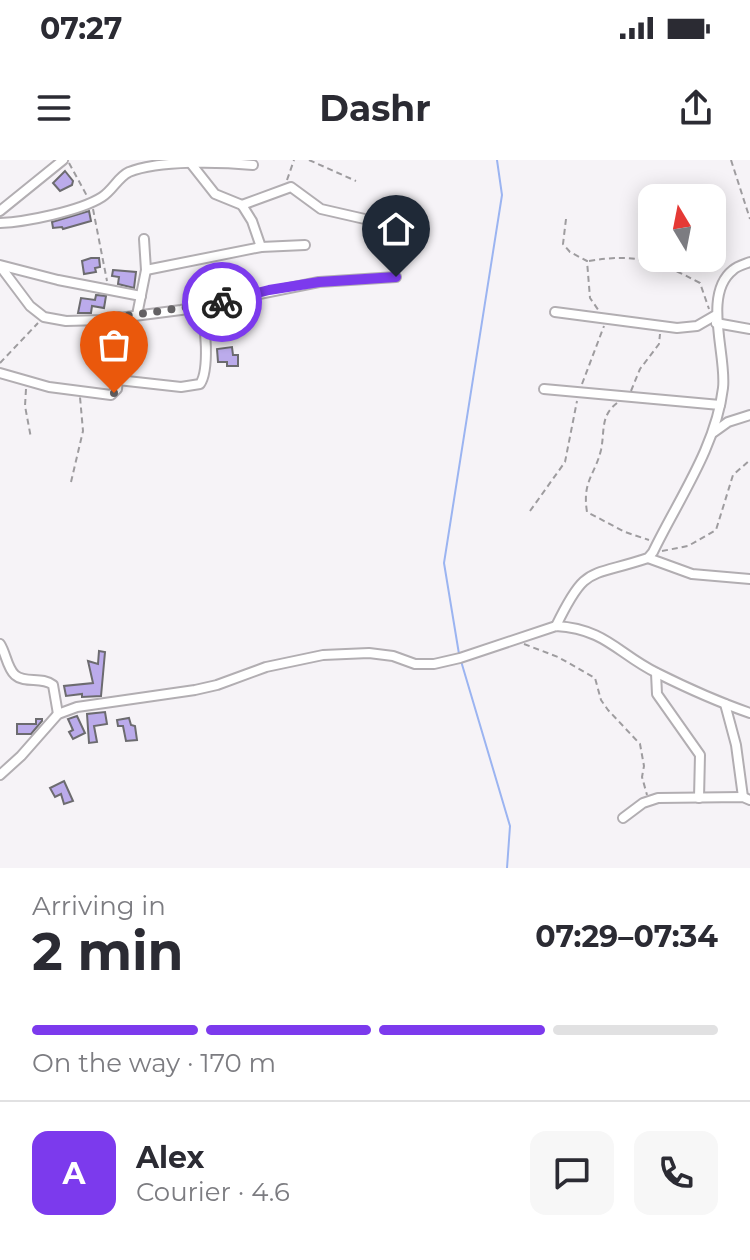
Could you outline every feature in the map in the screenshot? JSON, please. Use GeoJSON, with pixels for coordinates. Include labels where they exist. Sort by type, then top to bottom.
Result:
{"type":"FeatureCollection","features":[{"type":"Feature","properties":{"kind":"street"},"geometry":{"type":"LineString","coordinates":[[0,211],[65,160]]}},
{"type":"Feature","properties":{"kind":"street"},"geometry":{"type":"LineString","coordinates":[[189,161],[215,194],[242,205],[252,221],[261,247]]}},
{"type":"Feature","properties":{"kind":"street"},"geometry":{"type":"LineString","coordinates":[[0,223],[35,219],[91,202],[102,197],[129,172],[189,161],[253,165]]}},
{"type":"Feature","properties":{"kind":"street"},"geometry":{"type":"LineString","coordinates":[[242,205],[291,187],[321,209],[417,231]]}},
{"type":"Feature","properties":{"kind":"street"},"geometry":{"type":"LineString","coordinates":[[137,315],[146,270],[144,239]]}},
{"type":"Feature","properties":{"kind":"street"},"geometry":{"type":"LineString","coordinates":[[146,270],[261,247],[305,245]]}},
{"type":"Feature","properties":{"kind":"street"},"geometry":{"type":"LineString","coordinates":[[556,626],[576,587],[585,578],[596,571],[653,551],[714,432],[724,375],[715,319],[725,280],[733,270],[750,262]]}},
{"type":"Feature","properties":{"kind":"street"},"geometry":{"type":"LineString","coordinates":[[0,265],[141,296]]}},
{"type":"Feature","properties":{"kind":"street"},"geometry":{"type":"LineString","coordinates":[[0,265],[17,292],[44,317],[66,321],[202,306],[319,282],[396,277]]}},
{"type":"Feature","properties":{"kind":"street"},"geometry":{"type":"LineString","coordinates":[[118,380],[181,387],[200,384],[203,380],[205,335],[202,306]]}},
{"type":"Feature","properties":{"kind":"street"},"geometry":{"type":"LineString","coordinates":[[555,312],[689,328],[715,319],[750,329]]}},
{"type":"Feature","properties":{"kind":"street"},"geometry":{"type":"LineString","coordinates":[[0,373],[79,392],[111,395],[117,389],[118,380],[119,317]]}},
{"type":"Feature","properties":{"kind":"street"},"geometry":{"type":"LineString","coordinates":[[544,389],[629,395],[671,403],[720,405]]}},
{"type":"Feature","properties":{"kind":"street"},"geometry":{"type":"LineString","coordinates":[[714,432],[728,422],[750,415]]}},
{"type":"Feature","properties":{"kind":"street"},"geometry":{"type":"LineString","coordinates":[[653,551],[692,574],[750,579]]}},
{"type":"Feature","properties":{"kind":"street"},"geometry":{"type":"LineString","coordinates":[[0,775],[58,714],[77,707],[195,690],[266,667],[323,655],[369,653],[393,656],[415,664],[434,664],[556,626],[600,636],[656,673],[750,713]]}},
{"type":"Feature","properties":{"kind":"street"},"geometry":{"type":"LineString","coordinates":[[0,644],[12,673],[18,678],[45,680],[53,685],[58,714]]}},
{"type":"Feature","properties":{"kind":"street"},"geometry":{"type":"LineString","coordinates":[[656,673],[657,694],[700,755],[699,798]]}},
{"type":"Feature","properties":{"kind":"street"},"geometry":{"type":"LineString","coordinates":[[623,818],[649,800],[746,798],[725,704]]}},
{"type":"Feature","properties":{"kind":"path"},"geometry":{"type":"LineString","coordinates":[[65,160],[91,202],[109,290]]}},
{"type":"Feature","properties":{"kind":"path"},"geometry":{"type":"LineString","coordinates":[[284,188],[294,160]]}},
{"type":"Feature","properties":{"kind":"path"},"geometry":{"type":"LineString","coordinates":[[309,160],[356,181]]}},
{"type":"Feature","properties":{"kind":"path"},"geometry":{"type":"LineString","coordinates":[[731,160],[750,219]]}},
{"type":"Feature","properties":{"kind":"path"},"geometry":{"type":"LineString","coordinates":[[566,219],[563,246],[587,261],[607,257],[647,260],[663,265],[700,283],[715,319]]}},
{"type":"Feature","properties":{"kind":"path"},"geometry":{"type":"LineString","coordinates":[[530,511],[568,457],[579,391],[597,350],[606,317],[590,298],[587,261]]}},
{"type":"Feature","properties":{"kind":"path"},"geometry":{"type":"LineString","coordinates":[[0,363],[44,317]]}},
{"type":"Feature","properties":{"kind":"path"},"geometry":{"type":"LineString","coordinates":[[629,395],[640,369],[659,344],[660,326]]}},
{"type":"Feature","properties":{"kind":"path"},"geometry":{"type":"LineString","coordinates":[[25,380],[25,406],[31,438]]}},
{"type":"Feature","properties":{"kind":"path"},"geometry":{"type":"LineString","coordinates":[[71,482],[83,431],[79,392]]}},
{"type":"Feature","properties":{"kind":"path"},"geometry":{"type":"LineString","coordinates":[[616,403],[605,415],[600,454],[587,485],[587,512],[653,551],[688,546],[716,530],[733,475],[750,460]]}},
{"type":"Feature","properties":{"kind":"path"},"geometry":{"type":"LineString","coordinates":[[511,641],[542,650],[593,676],[608,710],[640,744],[644,766],[642,777],[649,800]]}},
{"type":"Feature","properties":{"kind":"building"},"geometry":{"type":"Polygon","coordinates":[[[65,171],[73,181],[72,185],[60,191],[53,183],[65,171]]]}},
{"type":"Feature","properties":{"kind":"building"},"geometry":{"type":"Polygon","coordinates":[[[89,211],[91,221],[63,229],[53,228],[52,222],[89,211]]]}},
{"type":"Feature","properties":{"kind":"building"},"geometry":{"type":"Polygon","coordinates":[[[99,258],[100,267],[95,268],[96,272],[84,274],[82,261],[99,258]]]}},
{"type":"Feature","properties":{"kind":"building"},"geometry":{"type":"Polygon","coordinates":[[[226,265],[228,274],[222,276],[227,293],[214,296],[212,282],[208,283],[207,277],[220,274],[218,267],[226,265]]]}},
{"type":"Feature","properties":{"kind":"building"},"geometry":{"type":"Polygon","coordinates":[[[113,270],[136,272],[134,288],[118,284],[119,277],[112,276],[113,270]]]}},
{"type":"Feature","properties":{"kind":"building"},"geometry":{"type":"Polygon","coordinates":[[[96,295],[106,296],[104,308],[92,306],[91,313],[78,313],[81,298],[95,300],[96,295]]]}},
{"type":"Feature","properties":{"kind":"building"},"geometry":{"type":"Polygon","coordinates":[[[232,347],[233,355],[238,355],[238,366],[218,362],[217,349],[232,347]]]}},
{"type":"Feature","properties":{"kind":"building"},"geometry":{"type":"Polygon","coordinates":[[[99,651],[105,652],[101,696],[66,696],[64,686],[93,683],[88,661],[98,664],[99,651]]]}},
{"type":"Feature","properties":{"kind":"building"},"geometry":{"type":"Polygon","coordinates":[[[105,712],[107,724],[94,726],[97,742],[89,743],[87,714],[105,712]]]}},
{"type":"Feature","properties":{"kind":"building"},"geometry":{"type":"Polygon","coordinates":[[[77,716],[85,733],[73,739],[68,719],[77,716]]]}},
{"type":"Feature","properties":{"kind":"building"},"geometry":{"type":"Polygon","coordinates":[[[129,718],[131,725],[135,726],[137,740],[126,741],[123,726],[118,726],[117,720],[129,718]]]}},
{"type":"Feature","properties":{"kind":"building"},"geometry":{"type":"Polygon","coordinates":[[[36,719],[42,721],[31,734],[17,734],[17,724],[36,724],[36,719]]]}},
{"type":"Feature","properties":{"kind":"building"},"geometry":{"type":"Polygon","coordinates":[[[64,781],[73,801],[64,804],[61,794],[55,797],[50,788],[64,781]]]}},
{"type":"Feature","properties":{"kind":"waterway"},"geometry":{"type":"LineString","coordinates":[[459,654],[444,563],[502,195],[497,160]]}},
{"type":"Feature","properties":{"kind":"waterway"},"geometry":{"type":"LineString","coordinates":[[461,661],[510,826],[507,868]]}},
{"type":"Feature","properties":{"kind":"way so far"},"geometry":{"type":"LineString","coordinates":[[114,393],[118,380],[119,317],[222,302]]}},
{"type":"Feature","properties":{"kind":"route"},"geometry":{"type":"LineString","coordinates":[[222,302],[319,282],[396,277]]}}]}
